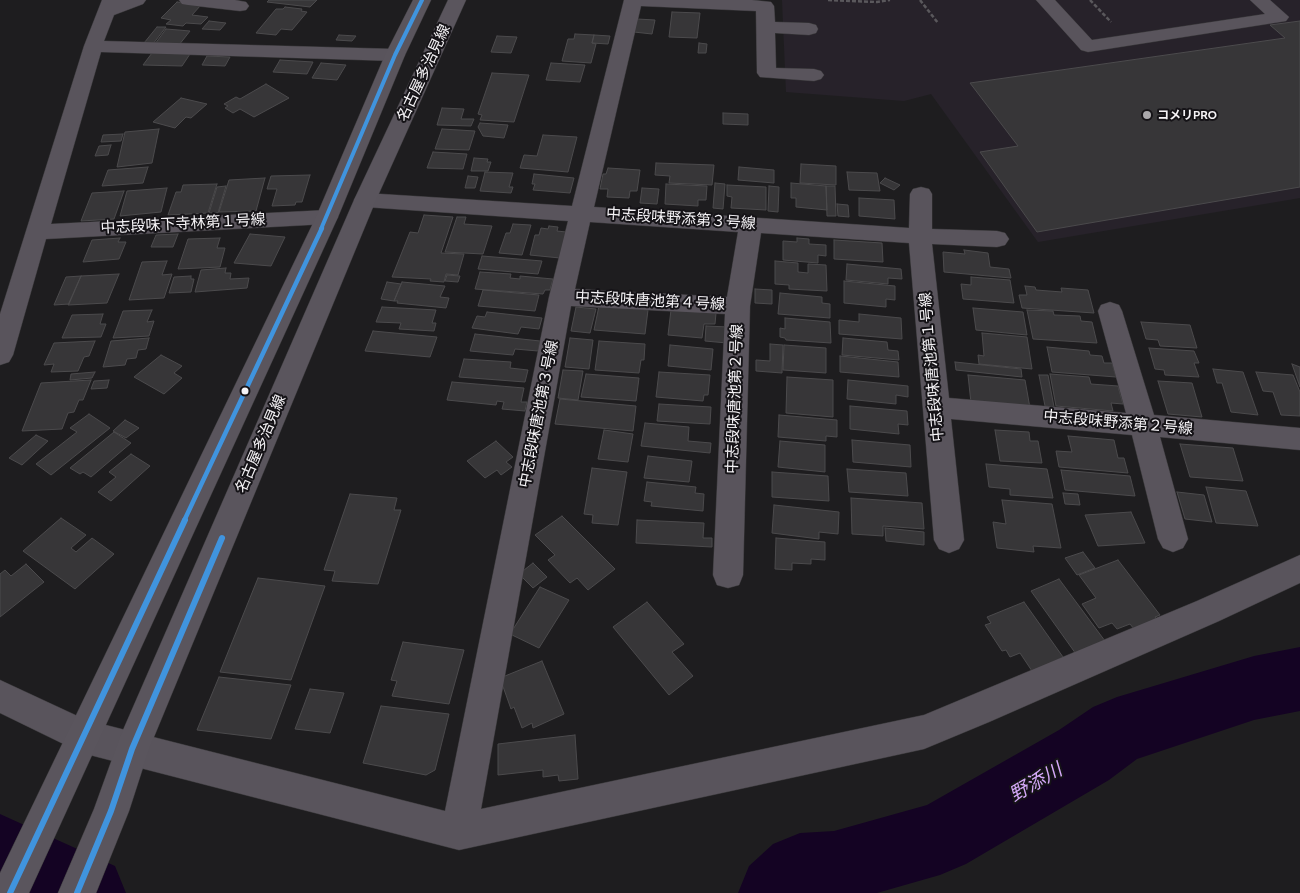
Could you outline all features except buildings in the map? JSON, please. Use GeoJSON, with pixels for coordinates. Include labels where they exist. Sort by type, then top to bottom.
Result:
{"type":"FeatureCollection","features":[{"type":"Feature","properties":{"kind":"main road"},"geometry":{"type":"LineString","coordinates":[[10,893],[59,793],[82,736],[327,217],[395,55],[422,0]]}},
{"type":"Feature","properties":{"kind":"main road","name":"名古屋多治見線"},"geometry":{"type":"LineString","coordinates":[[76,893],[111,811],[132,749],[365,200],[458,0]]}},
{"type":"Feature","properties":{"kind":"street"},"geometry":{"type":"LineString","coordinates":[[0,354],[94,46],[108,6],[137,0]]}},
{"type":"Feature","properties":{"kind":"street"},"geometry":{"type":"LineString","coordinates":[[188,0],[240,6]]}},
{"type":"Feature","properties":{"kind":"street"},"geometry":{"type":"LineString","coordinates":[[634,0],[765,6],[766,74],[814,75]]}},
{"type":"Feature","properties":{"kind":"street","name":"中志段味唐池第３号線"},"geometry":{"type":"LineString","coordinates":[[459,832],[561,297],[580,213],[634,0]]}},
{"type":"Feature","properties":{"kind":"street"},"geometry":{"type":"LineString","coordinates":[[1046,0],[1088,46],[1280,17],[1259,0]]}},
{"type":"Feature","properties":{"kind":"street"},"geometry":{"type":"LineString","coordinates":[[766,27],[809,29]]}},
{"type":"Feature","properties":{"kind":"street"},"geometry":{"type":"LineString","coordinates":[[94,46],[395,55]]}},
{"type":"Feature","properties":{"kind":"street","name":"中志段味唐池第１号線"},"geometry":{"type":"LineString","coordinates":[[921,194],[920,236],[949,540]]}},
{"type":"Feature","properties":{"kind":"street","name":"中志段味野添第３号線"},"geometry":{"type":"LineString","coordinates":[[365,200],[920,236],[997,239]]}},
{"type":"Feature","properties":{"kind":"street","name":"中志段味下寺林第１号線"},"geometry":{"type":"LineString","coordinates":[[38,232],[327,217]]}},
{"type":"Feature","properties":{"kind":"street","name":"中志段味唐池第２号線"},"geometry":{"type":"LineString","coordinates":[[728,575],[738,306],[751,224]]}},
{"type":"Feature","properties":{"kind":"street","name":"中志段味唐池第４号線"},"geometry":{"type":"LineString","coordinates":[[561,297],[738,306]]}},
{"type":"Feature","properties":{"kind":"street"},"geometry":{"type":"LineString","coordinates":[[1110,311],[1144,425],[1173,540]]}},
{"type":"Feature","properties":{"kind":"street","name":"中志段味野添第２号線"},"geometry":{"type":"LineString","coordinates":[[936,407],[1300,439]]}},
{"type":"Feature","properties":{"kind":"street"},"geometry":{"type":"LineString","coordinates":[[0,696],[82,736],[459,832],[924,732],[1208,611],[1300,568]]}},
{"type":"Feature","properties":{"kind":"path"},"geometry":{"type":"LineString","coordinates":[[828,0],[877,2],[890,0]]}},
{"type":"Feature","properties":{"kind":"path"},"geometry":{"type":"LineString","coordinates":[[920,0],[938,23]]}},
{"type":"Feature","properties":{"kind":"shaded area"},"geometry":{"type":"Polygon","coordinates":[[[782,0],[1300,0],[1300,198],[1038,242],[931,94],[904,101],[786,92],[782,0]]]}},
{"type":"Feature","properties":{"kind":"waterway","name":"野添川"},"geometry":{"type":"LineString","coordinates":[[776,893],[800,871],[834,868],[940,838],[1084,755],[1117,731],[1254,688],[1300,679]]}},
{"type":"Feature","properties":{"kind":"waterway","name":"野添川"},"geometry":{"type":"LineString","coordinates":[[0,851],[88,893]]}},
{"type":"Feature","properties":{"kind":"transit line"},"geometry":{"type":"LineString","coordinates":[[10,893],[327,217],[395,55],[422,0]]}},
{"type":"Feature","properties":{"kind":"transit line"},"geometry":{"type":"LineString","coordinates":[[77,893],[111,811],[132,749],[222,538]]}},
{"type":"Feature","properties":{"kind":"place","name":"コメリPRO"},"geometry":{"type":"Point","coordinates":[1147,115]}}]}
